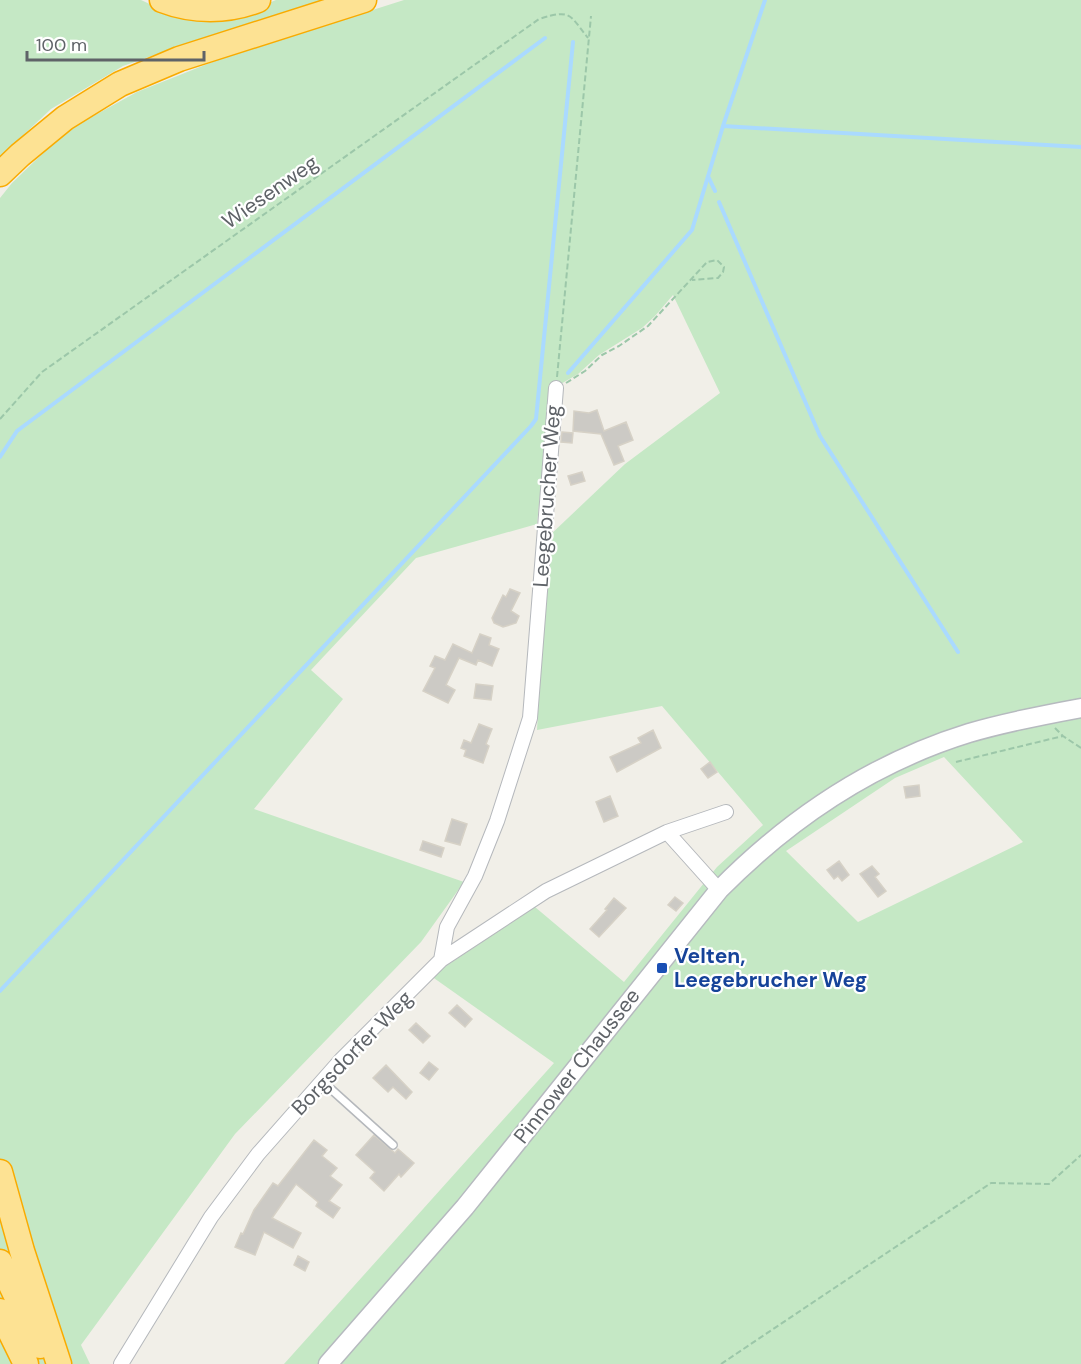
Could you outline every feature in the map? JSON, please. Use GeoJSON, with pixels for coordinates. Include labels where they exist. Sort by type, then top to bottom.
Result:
{"type":"FeatureCollection","features":[{"type":"Feature","properties":{"kind":"highway"},"geometry":{"type":"LineString","coordinates":[[162,0],[186,7],[208,9],[227,8],[258,0]]}},
{"type":"Feature","properties":{"kind":"highway"},"geometry":{"type":"LineString","coordinates":[[0,174],[20,154],[65,118],[130,79],[179,59],[364,0]]}},
{"type":"Feature","properties":{"kind":"highway"},"geometry":{"type":"LineString","coordinates":[[0,1172],[22,1251],[59,1364]]}},
{"type":"Feature","properties":{"kind":"highway"},"geometry":{"type":"LineString","coordinates":[[0,1262],[49,1364]]}},
{"type":"Feature","properties":{"kind":"highway"},"geometry":{"type":"LineString","coordinates":[[0,1311],[26,1364]]}},
{"type":"Feature","properties":{"kind":"main road","name":"Pinnower Chaussee"},"geometry":{"type":"LineString","coordinates":[[328,1364],[465,1207],[718,890],[777,836],[821,804],[868,775],[905,757],[949,739],[1000,724],[1081,708]]}},
{"type":"Feature","properties":{"kind":"street","name":"Leegebrucher Weg"},"geometry":{"type":"LineString","coordinates":[[441,960],[447,927],[475,876],[484,854],[530,718],[556,388]]}},
{"type":"Feature","properties":{"kind":"street","name":"Borgsdorfer Weg"},"geometry":{"type":"LineString","coordinates":[[121,1364],[211,1217],[258,1154],[341,1060],[441,960],[546,891],[667,832],[726,812]]}},
{"type":"Feature","properties":{"kind":"street"},"geometry":{"type":"LineString","coordinates":[[667,832],[718,890]]}},
{"type":"Feature","properties":{"kind":"lane"},"geometry":{"type":"LineString","coordinates":[[322,1081],[393,1145]]}},
{"type":"Feature","properties":{"kind":"path","name":"Wiesenweg"},"geometry":{"type":"LineString","coordinates":[[0,418],[42,372],[539,19],[559,13],[571,17],[588,38]]}},
{"type":"Feature","properties":{"kind":"path","name":"Leegebrucher Weg"},"geometry":{"type":"LineString","coordinates":[[556,388],[591,16]]}},
{"type":"Feature","properties":{"kind":"path"},"geometry":{"type":"LineString","coordinates":[[556,388],[576,377],[602,355],[620,346],[648,326],[700,269],[712,260],[717,260],[724,267],[718,278],[692,280]]}},
{"type":"Feature","properties":{"kind":"path"},"geometry":{"type":"LineString","coordinates":[[1043,715],[1063,736],[1081,748]]}},
{"type":"Feature","properties":{"kind":"path"},"geometry":{"type":"LineString","coordinates":[[956,762],[1063,736]]}},
{"type":"Feature","properties":{"kind":"path"},"geometry":{"type":"LineString","coordinates":[[722,1364],[991,1183],[1049,1184],[1081,1155]]}},
{"type":"Feature","properties":{"kind":"green space"},"geometry":{"type":"Polygon","coordinates":[[[0,0],[141,0],[154,6],[252,10],[276,0],[326,0],[209,36],[123,66],[51,109],[0,157],[0,0]]]}},
{"type":"Feature","properties":{"kind":"green space"},"geometry":{"type":"Polygon","coordinates":[[[404,0],[1081,0],[1081,1364],[284,1364],[554,1063],[431,976],[535,907],[624,982],[717,867],[763,825],[662,706],[537,730],[548,537],[625,464],[720,393],[673,295],[642,328],[599,355],[578,374],[559,385],[548,416],[537,524],[416,558],[311,670],[343,699],[254,809],[464,882],[421,942],[235,1134],[81,1345],[90,1364],[0,1364],[0,198],[12,183],[66,131],[137,92],[225,57],[404,0]],[[944,757],[895,778],[786,851],[858,922],[1023,842],[944,757]]]}},
{"type":"Feature","properties":{"kind":"building"},"geometry":{"type":"Polygon","coordinates":[[[597,410],[604,431],[626,422],[633,440],[618,446],[624,461],[614,465],[601,434],[573,431],[574,411],[589,413],[597,410]]]}},
{"type":"Feature","properties":{"kind":"building"},"geometry":{"type":"Polygon","coordinates":[[[562,432],[573,433],[572,443],[561,442],[562,432]]]}},
{"type":"Feature","properties":{"kind":"building"},"geometry":{"type":"Polygon","coordinates":[[[582,472],[585,481],[571,485],[568,476],[582,472]]]}},
{"type":"Feature","properties":{"kind":"building"},"geometry":{"type":"Polygon","coordinates":[[[510,589],[520,593],[511,611],[519,616],[516,623],[503,627],[494,623],[492,618],[503,595],[506,597],[510,589]]]}},
{"type":"Feature","properties":{"kind":"building"},"geometry":{"type":"Polygon","coordinates":[[[480,634],[491,638],[489,645],[499,649],[492,666],[478,660],[476,665],[459,658],[446,685],[455,690],[448,703],[423,691],[435,668],[430,666],[435,656],[445,660],[453,644],[472,653],[480,634]]]}},
{"type":"Feature","properties":{"kind":"building"},"geometry":{"type":"Polygon","coordinates":[[[476,684],[493,686],[491,700],[474,698],[476,684]]]}},
{"type":"Feature","properties":{"kind":"building"},"geometry":{"type":"Polygon","coordinates":[[[479,724],[492,729],[486,744],[489,746],[483,763],[464,756],[466,750],[461,748],[464,740],[471,743],[479,724]]]}},
{"type":"Feature","properties":{"kind":"building"},"geometry":{"type":"Polygon","coordinates":[[[653,730],[661,748],[617,772],[610,757],[641,743],[638,738],[653,730]]]}},
{"type":"Feature","properties":{"kind":"building"},"geometry":{"type":"Polygon","coordinates":[[[710,762],[717,772],[708,778],[701,769],[710,762]]]}},
{"type":"Feature","properties":{"kind":"building"},"geometry":{"type":"Polygon","coordinates":[[[919,785],[920,796],[906,798],[904,787],[919,785]]]}},
{"type":"Feature","properties":{"kind":"building"},"geometry":{"type":"Polygon","coordinates":[[[610,796],[618,816],[604,822],[596,802],[610,796]]]}},
{"type":"Feature","properties":{"kind":"building"},"geometry":{"type":"Polygon","coordinates":[[[452,819],[467,824],[460,845],[445,841],[452,819]]]}},
{"type":"Feature","properties":{"kind":"building"},"geometry":{"type":"Polygon","coordinates":[[[423,841],[444,848],[441,857],[420,850],[423,841]]]}},
{"type":"Feature","properties":{"kind":"building"},"geometry":{"type":"Polygon","coordinates":[[[839,861],[849,875],[842,881],[838,876],[834,879],[827,870],[839,861]]]}},
{"type":"Feature","properties":{"kind":"building"},"geometry":{"type":"Polygon","coordinates":[[[872,866],[879,874],[875,877],[886,891],[878,897],[860,874],[872,866]]]}},
{"type":"Feature","properties":{"kind":"building"},"geometry":{"type":"Polygon","coordinates":[[[675,897],[683,903],[676,911],[668,905],[675,897]]]}},
{"type":"Feature","properties":{"kind":"building"},"geometry":{"type":"Polygon","coordinates":[[[614,898],[626,908],[599,937],[590,929],[607,910],[605,909],[614,898]]]}},
{"type":"Feature","properties":{"kind":"building"},"geometry":{"type":"Polygon","coordinates":[[[457,1005],[472,1019],[465,1027],[449,1013],[457,1005]]]}},
{"type":"Feature","properties":{"kind":"building"},"geometry":{"type":"Polygon","coordinates":[[[416,1023],[430,1036],[423,1043],[409,1030],[416,1023]]]}},
{"type":"Feature","properties":{"kind":"building"},"geometry":{"type":"Polygon","coordinates":[[[429,1062],[438,1069],[429,1080],[420,1073],[429,1062]]]}},
{"type":"Feature","properties":{"kind":"building"},"geometry":{"type":"Polygon","coordinates":[[[386,1065],[412,1092],[406,1099],[393,1087],[388,1092],[373,1078],[386,1065]]]}},
{"type":"Feature","properties":{"kind":"building"},"geometry":{"type":"Polygon","coordinates":[[[374,1135],[395,1153],[398,1149],[414,1163],[401,1177],[399,1174],[384,1191],[370,1178],[375,1172],[356,1155],[374,1135]]]}},
{"type":"Feature","properties":{"kind":"building"},"geometry":{"type":"Polygon","coordinates":[[[314,1140],[327,1150],[322,1156],[337,1168],[330,1176],[342,1185],[329,1201],[340,1208],[333,1218],[316,1206],[318,1202],[296,1184],[272,1218],[301,1233],[293,1248],[264,1232],[255,1255],[235,1247],[254,1210],[273,1183],[278,1186],[314,1140]]]}},
{"type":"Feature","properties":{"kind":"building"},"geometry":{"type":"Polygon","coordinates":[[[298,1256],[309,1262],[305,1271],[294,1265],[298,1256]]]}},
{"type":"Feature","properties":{"kind":"waterway"},"geometry":{"type":"LineString","coordinates":[[568,373],[692,230],[723,126],[765,0]]}},
{"type":"Feature","properties":{"kind":"waterway"},"geometry":{"type":"LineString","coordinates":[[0,457],[17,431],[545,38]]}},
{"type":"Feature","properties":{"kind":"waterway"},"geometry":{"type":"LineString","coordinates":[[0,991],[536,419],[573,42]]}},
{"type":"Feature","properties":{"kind":"waterway"},"geometry":{"type":"LineString","coordinates":[[723,126],[1081,147]]}},
{"type":"Feature","properties":{"kind":"waterway"},"geometry":{"type":"LineString","coordinates":[[708,176],[715,191]]}},
{"type":"Feature","properties":{"kind":"waterway"},"geometry":{"type":"LineString","coordinates":[[719,202],[820,436],[958,652]]}},
{"type":"Feature","properties":{"kind":"place","name":"Velten, Leegebrucher Weg"},"geometry":{"type":"Point","coordinates":[662,968]}}]}
